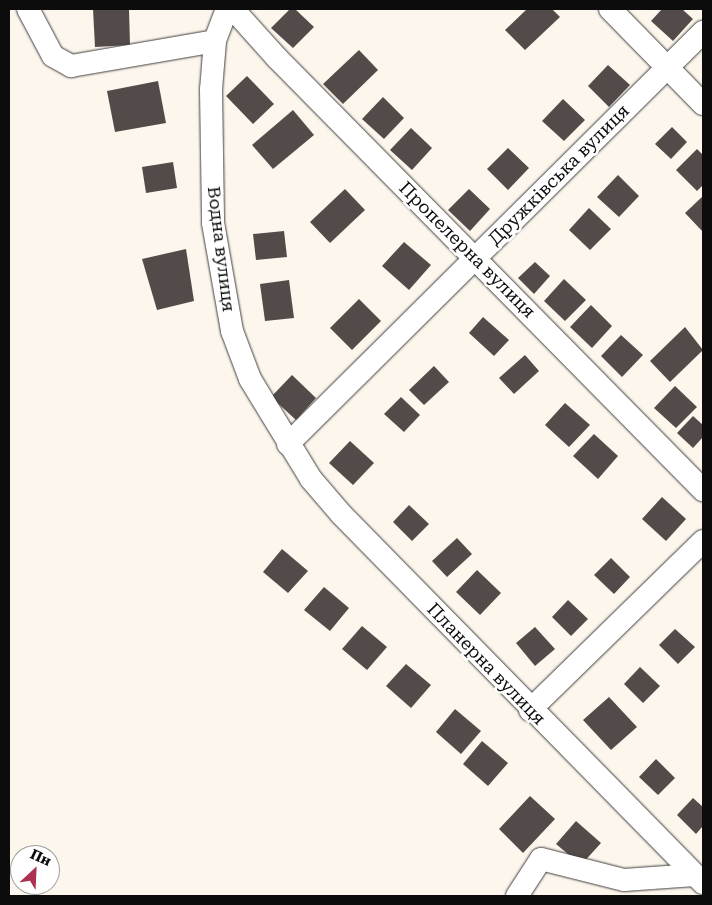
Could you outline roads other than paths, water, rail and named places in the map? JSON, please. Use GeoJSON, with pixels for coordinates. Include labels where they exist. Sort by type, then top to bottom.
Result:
{"type":"FeatureCollection","features":[{"type":"Feature","properties":{"kind":"street"},"geometry":{"type":"LineString","coordinates":[[28,9],[53,56],[71,66],[215,41]]}},
{"type":"Feature","properties":{"kind":"street","name":"Водна вулиця"},"geometry":{"type":"LineString","coordinates":[[227,9],[215,41],[210,147],[213,223],[232,331],[250,379],[288,444]]}},
{"type":"Feature","properties":{"kind":"street","name":"Пропелерна вулиця"},"geometry":{"type":"LineString","coordinates":[[233,9],[475,259],[703,490]]}},
{"type":"Feature","properties":{"kind":"street"},"geometry":{"type":"LineString","coordinates":[[610,9],[703,104]]}},
{"type":"Feature","properties":{"kind":"street","name":"Дружківська вулиця"},"geometry":{"type":"LineString","coordinates":[[288,444],[703,32]]}},
{"type":"Feature","properties":{"kind":"street","name":"Планерна вулиця"},"geometry":{"type":"LineString","coordinates":[[288,444],[311,479],[341,514],[530,710],[699,879]]}},
{"type":"Feature","properties":{"kind":"street"},"geometry":{"type":"LineString","coordinates":[[530,710],[703,541]]}},
{"type":"Feature","properties":{"kind":"street","name":"Планерна вулиця"},"geometry":{"type":"LineString","coordinates":[[517,896],[541,859],[624,880],[699,879]]}}]}
